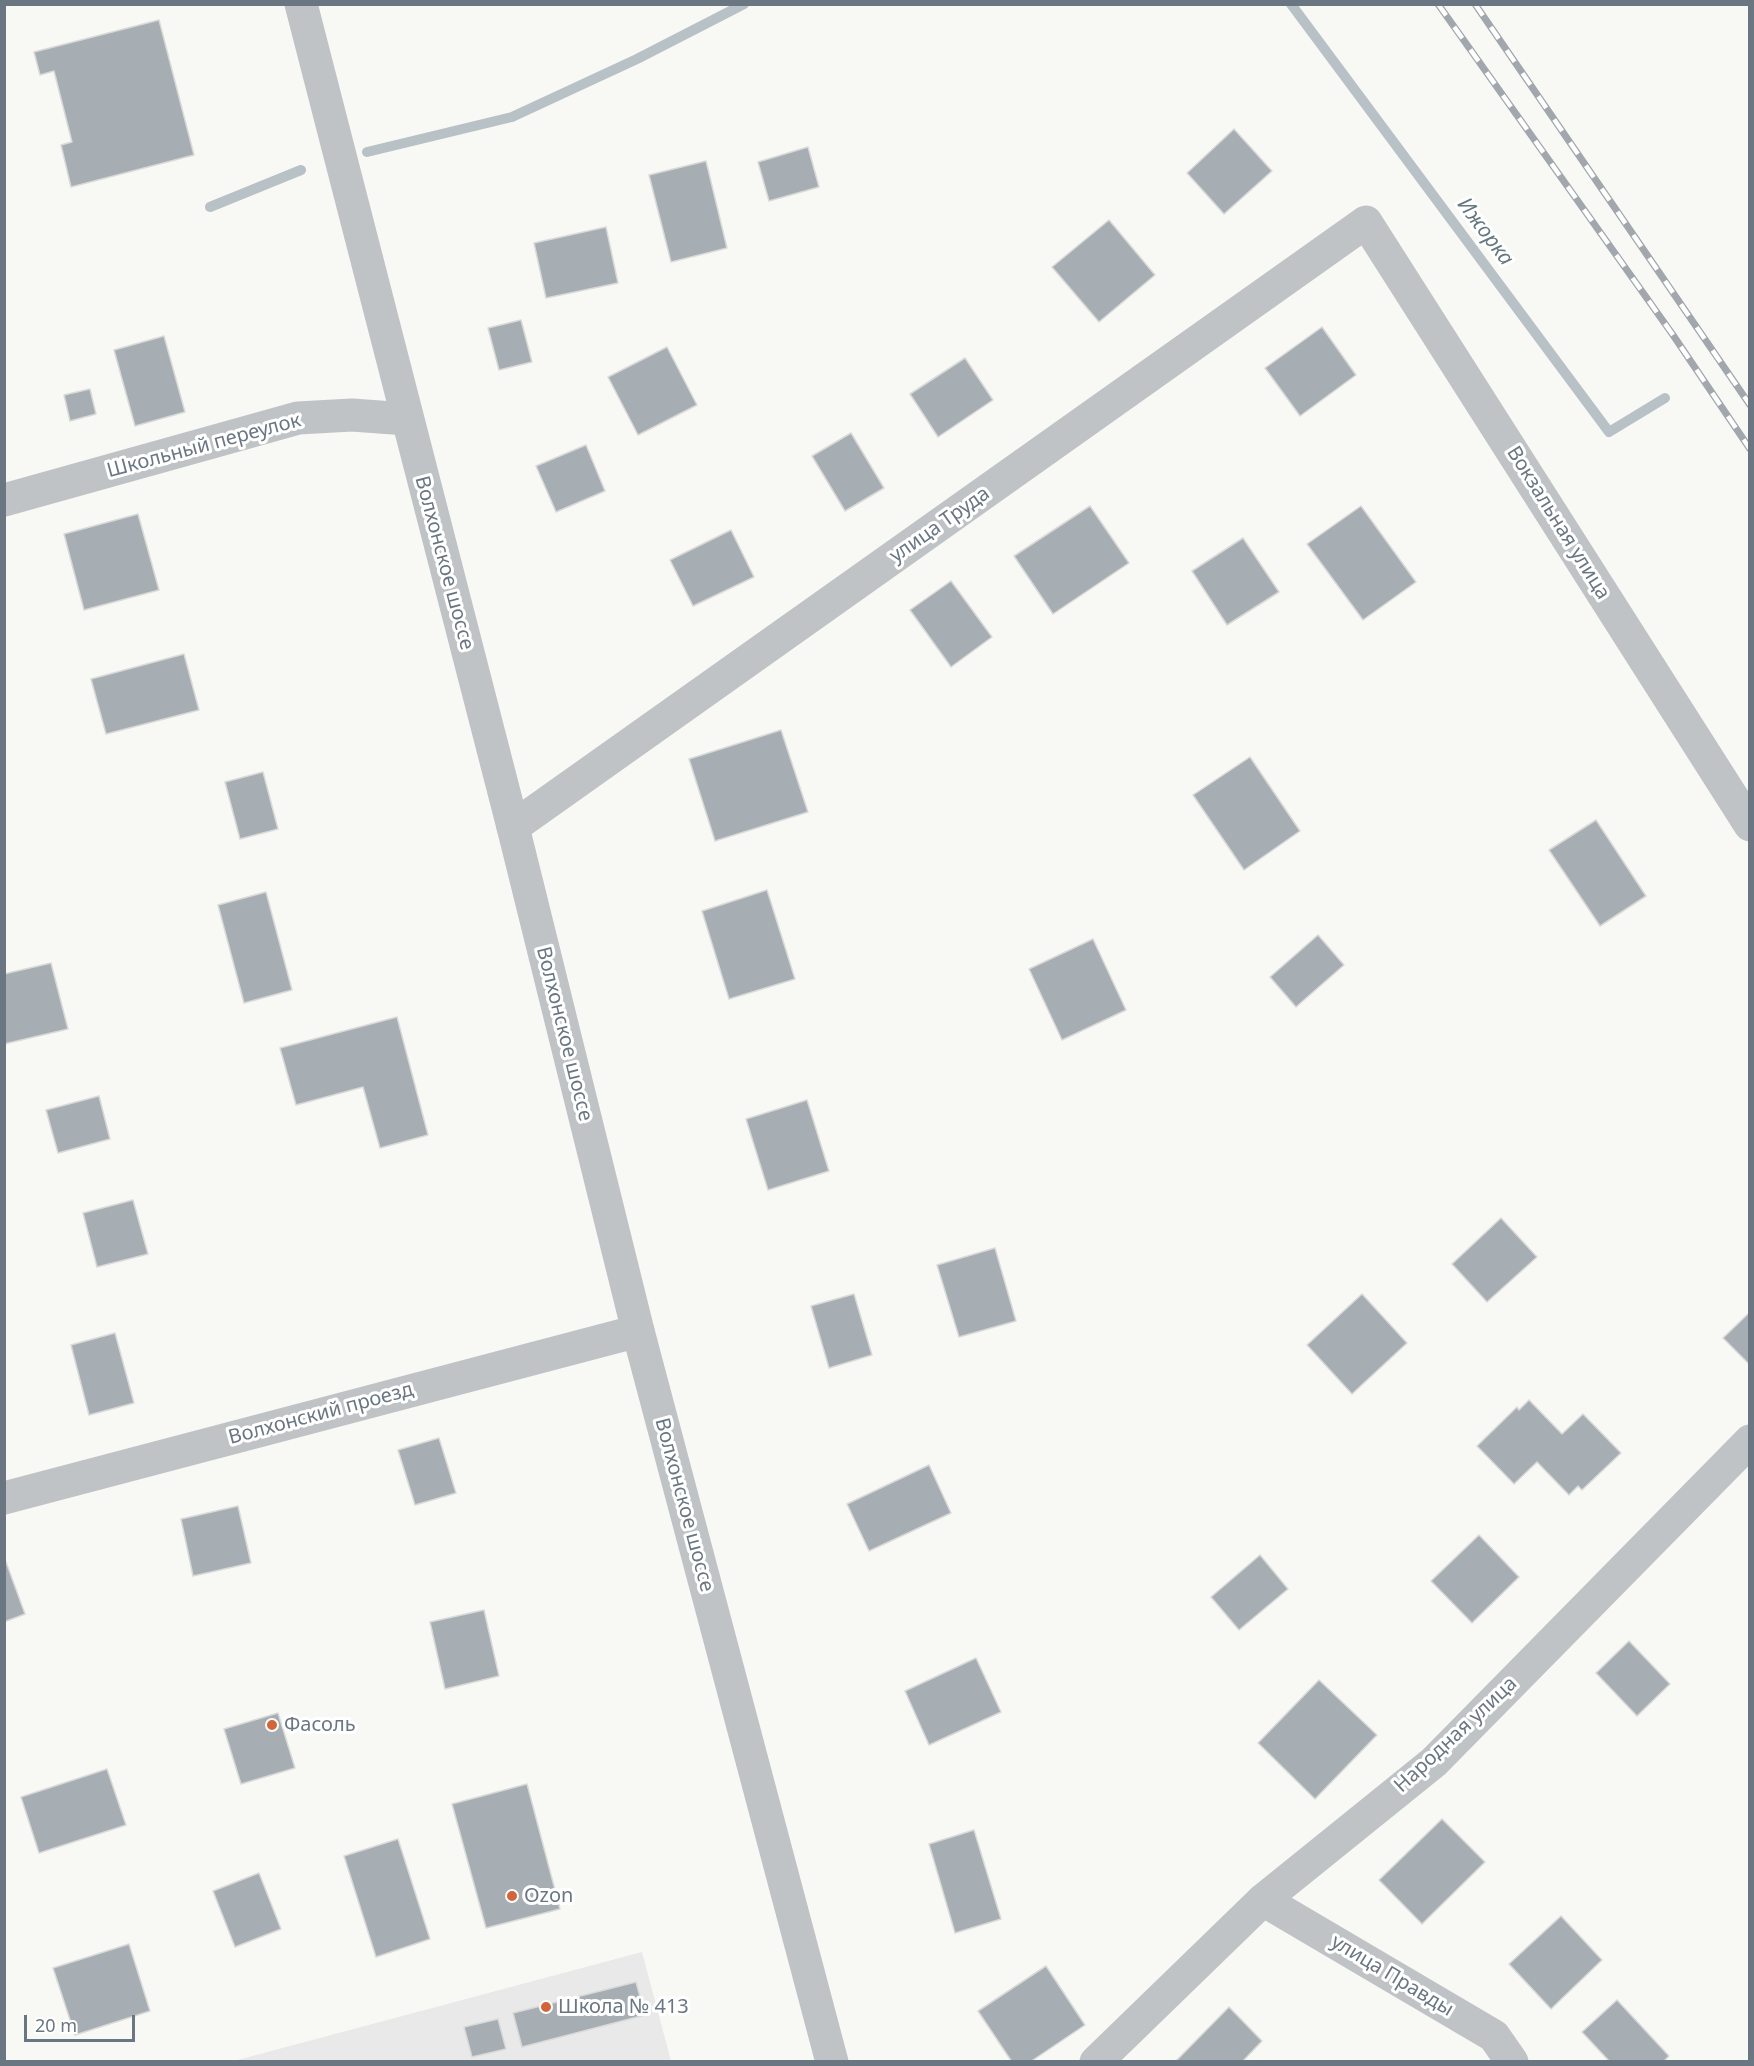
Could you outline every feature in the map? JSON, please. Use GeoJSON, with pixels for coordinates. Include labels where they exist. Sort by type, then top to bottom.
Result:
{"type":"FeatureCollection","features":[{"type":"Feature","properties":{"kind":"street","name":"Волхонское шоссе"},"geometry":{"type":"LineString","coordinates":[[301,4],[513,827],[638,1331],[832,2061]]}},
{"type":"Feature","properties":{"kind":"street","name":"Вокзальная улица"},"geometry":{"type":"LineString","coordinates":[[1366,222],[1749,825]]}},
{"type":"Feature","properties":{"kind":"street","name":"улица Труда"},"geometry":{"type":"LineString","coordinates":[[513,827],[1366,222]]}},
{"type":"Feature","properties":{"kind":"street","name":"Школьный переулок"},"geometry":{"type":"LineString","coordinates":[[4,500],[298,418],[352,415],[407,419]]}},
{"type":"Feature","properties":{"kind":"street","name":"Волхонский проезд"},"geometry":{"type":"LineString","coordinates":[[4,1498],[638,1331]]}},
{"type":"Feature","properties":{"kind":"street","name":"Народная улица"},"geometry":{"type":"LineString","coordinates":[[1096,2061],[1263,1900],[1434,1762],[1749,1441]]}},
{"type":"Feature","properties":{"kind":"street","name":"улица Правды"},"geometry":{"type":"LineString","coordinates":[[1263,1900],[1494,2036],[1512,2061]]}},
{"type":"Feature","properties":{"kind":"shaded area","name":"Школа № 413"},"geometry":{"type":"Polygon","coordinates":[[[642,1952],[671,2061],[230,2062],[642,1952]]]}},
{"type":"Feature","properties":{"kind":"building"},"geometry":{"type":"Polygon","coordinates":[[[159,20],[194,155],[71,187],[61,145],[72,142],[54,71],[40,75],[34,52],[159,20]]]}},
{"type":"Feature","properties":{"kind":"building"},"geometry":{"type":"Polygon","coordinates":[[[1234,129],[1272,171],[1224,214],[1187,173],[1234,129]]]}},
{"type":"Feature","properties":{"kind":"building"},"geometry":{"type":"Polygon","coordinates":[[[808,147],[819,187],[769,201],[758,162],[808,147]]]}},
{"type":"Feature","properties":{"kind":"building"},"geometry":{"type":"Polygon","coordinates":[[[706,161],[727,248],[671,262],[649,175],[706,161]]]}},
{"type":"Feature","properties":{"kind":"building"},"geometry":{"type":"Polygon","coordinates":[[[1109,220],[1155,275],[1099,322],[1052,267],[1109,220]]]}},
{"type":"Feature","properties":{"kind":"building"},"geometry":{"type":"Polygon","coordinates":[[[606,227],[618,283],[546,298],[534,243],[606,227]]]}},
{"type":"Feature","properties":{"kind":"building"},"geometry":{"type":"Polygon","coordinates":[[[521,320],[532,362],[499,370],[488,328],[521,320]]]}},
{"type":"Feature","properties":{"kind":"building"},"geometry":{"type":"Polygon","coordinates":[[[1322,327],[1356,375],[1300,416],[1265,368],[1322,327]]]}},
{"type":"Feature","properties":{"kind":"building"},"geometry":{"type":"Polygon","coordinates":[[[164,336],[185,412],[135,426],[114,350],[164,336]]]}},
{"type":"Feature","properties":{"kind":"building"},"geometry":{"type":"Polygon","coordinates":[[[667,347],[697,405],[638,435],[608,377],[667,347]]]}},
{"type":"Feature","properties":{"kind":"building"},"geometry":{"type":"Polygon","coordinates":[[[965,358],[993,400],[938,437],[910,394],[965,358]]]}},
{"type":"Feature","properties":{"kind":"building"},"geometry":{"type":"Polygon","coordinates":[[[90,389],[96,414],[70,421],[64,395],[90,389]]]}},
{"type":"Feature","properties":{"kind":"building"},"geometry":{"type":"Polygon","coordinates":[[[851,433],[884,488],[845,511],[812,456],[851,433]]]}},
{"type":"Feature","properties":{"kind":"building"},"geometry":{"type":"Polygon","coordinates":[[[586,445],[605,491],[556,512],[536,466],[586,445]]]}},
{"type":"Feature","properties":{"kind":"building"},"geometry":{"type":"Polygon","coordinates":[[[1090,506],[1129,563],[1053,614],[1014,556],[1090,506]]]}},
{"type":"Feature","properties":{"kind":"building"},"geometry":{"type":"Polygon","coordinates":[[[1361,506],[1416,582],[1363,620],[1307,544],[1361,506]]]}},
{"type":"Feature","properties":{"kind":"building"},"geometry":{"type":"Polygon","coordinates":[[[138,514],[159,590],[84,610],[64,534],[138,514]]]}},
{"type":"Feature","properties":{"kind":"building"},"geometry":{"type":"Polygon","coordinates":[[[731,530],[754,577],[693,606],[670,560],[731,530]]]}},
{"type":"Feature","properties":{"kind":"building"},"geometry":{"type":"Polygon","coordinates":[[[1243,538],[1279,592],[1227,625],[1192,571],[1243,538]]]}},
{"type":"Feature","properties":{"kind":"building"},"geometry":{"type":"Polygon","coordinates":[[[951,581],[992,637],[951,667],[910,610],[951,581]]]}},
{"type":"Feature","properties":{"kind":"building"},"geometry":{"type":"Polygon","coordinates":[[[184,654],[199,710],[106,734],[91,679],[184,654]]]}},
{"type":"Feature","properties":{"kind":"building"},"geometry":{"type":"Polygon","coordinates":[[[781,730],[808,812],[715,841],[689,759],[781,730]]]}},
{"type":"Feature","properties":{"kind":"building"},"geometry":{"type":"Polygon","coordinates":[[[1250,757],[1300,831],[1244,870],[1193,795],[1250,757]]]}},
{"type":"Feature","properties":{"kind":"building"},"geometry":{"type":"Polygon","coordinates":[[[263,772],[278,829],[240,839],[225,782],[263,772]]]}},
{"type":"Feature","properties":{"kind":"building"},"geometry":{"type":"Polygon","coordinates":[[[1596,820],[1646,896],[1600,926],[1549,850],[1596,820]]]}},
{"type":"Feature","properties":{"kind":"building"},"geometry":{"type":"Polygon","coordinates":[[[767,890],[795,979],[729,999],[702,911],[767,890]]]}},
{"type":"Feature","properties":{"kind":"building"},"geometry":{"type":"Polygon","coordinates":[[[266,892],[292,990],[244,1003],[218,905],[266,892]]]}},
{"type":"Feature","properties":{"kind":"building"},"geometry":{"type":"Polygon","coordinates":[[[1318,935],[1344,965],[1296,1007],[1270,977],[1318,935]]]}},
{"type":"Feature","properties":{"kind":"building"},"geometry":{"type":"Polygon","coordinates":[[[1093,939],[1126,1010],[1062,1040],[1029,969],[1093,939]]]}},
{"type":"Feature","properties":{"kind":"building"},"geometry":{"type":"Polygon","coordinates":[[[51,963],[68,1029],[4,1044],[4,974],[51,963]]]}},
{"type":"Feature","properties":{"kind":"building"},"geometry":{"type":"Polygon","coordinates":[[[397,1017],[428,1135],[380,1148],[363,1087],[296,1105],[280,1048],[397,1017]]]}},
{"type":"Feature","properties":{"kind":"building"},"geometry":{"type":"Polygon","coordinates":[[[99,1096],[110,1139],[58,1153],[46,1110],[99,1096]]]}},
{"type":"Feature","properties":{"kind":"building"},"geometry":{"type":"Polygon","coordinates":[[[807,1100],[829,1171],[768,1190],[746,1119],[807,1100]]]}},
{"type":"Feature","properties":{"kind":"building"},"geometry":{"type":"Polygon","coordinates":[[[133,1200],[148,1254],[97,1267],[83,1213],[133,1200]]]}},
{"type":"Feature","properties":{"kind":"building"},"geometry":{"type":"Polygon","coordinates":[[[1501,1218],[1537,1257],[1487,1302],[1452,1264],[1501,1218]]]}},
{"type":"Feature","properties":{"kind":"building"},"geometry":{"type":"Polygon","coordinates":[[[995,1248],[1016,1321],[959,1337],[937,1265],[995,1248]]]}},
{"type":"Feature","properties":{"kind":"building"},"geometry":{"type":"Polygon","coordinates":[[[854,1294],[872,1355],[829,1368],[811,1306],[854,1294]]]}},
{"type":"Feature","properties":{"kind":"building"},"geometry":{"type":"Polygon","coordinates":[[[1362,1294],[1407,1343],[1352,1394],[1307,1345],[1362,1294]]]}},
{"type":"Feature","properties":{"kind":"building"},"geometry":{"type":"Polygon","coordinates":[[[1750,1312],[1750,1365],[1723,1338],[1750,1312]]]}},
{"type":"Feature","properties":{"kind":"building"},"geometry":{"type":"Polygon","coordinates":[[[115,1333],[134,1403],[89,1415],[71,1345],[115,1333]]]}},
{"type":"Feature","properties":{"kind":"building"},"geometry":{"type":"Polygon","coordinates":[[[1529,1400],[1562,1434],[1583,1414],[1621,1453],[1582,1490],[1578,1486],[1569,1495],[1537,1462],[1514,1484],[1477,1446],[1517,1407],[1519,1410],[1529,1400]]]}},
{"type":"Feature","properties":{"kind":"building"},"geometry":{"type":"Polygon","coordinates":[[[439,1438],[456,1493],[415,1505],[398,1450],[439,1438]]]}},
{"type":"Feature","properties":{"kind":"building"},"geometry":{"type":"Polygon","coordinates":[[[929,1465],[951,1513],[869,1551],[847,1504],[929,1465]]]}},
{"type":"Feature","properties":{"kind":"building"},"geometry":{"type":"Polygon","coordinates":[[[238,1506],[251,1563],[193,1576],[181,1519],[238,1506]]]}},
{"type":"Feature","properties":{"kind":"building"},"geometry":{"type":"Polygon","coordinates":[[[1479,1535],[1519,1577],[1472,1623],[1431,1581],[1479,1535]]]}},
{"type":"Feature","properties":{"kind":"building"},"geometry":{"type":"Polygon","coordinates":[[[1260,1555],[1288,1589],[1239,1630],[1211,1597],[1260,1555]]]}},
{"type":"Feature","properties":{"kind":"building"},"geometry":{"type":"Polygon","coordinates":[[[6,1562],[25,1614],[4,1622],[4,1563],[6,1562]]]}},
{"type":"Feature","properties":{"kind":"building"},"geometry":{"type":"Polygon","coordinates":[[[484,1610],[499,1676],[445,1689],[430,1622],[484,1610]]]}},
{"type":"Feature","properties":{"kind":"building"},"geometry":{"type":"Polygon","coordinates":[[[1629,1641],[1670,1684],[1637,1716],[1596,1673],[1629,1641]]]}},
{"type":"Feature","properties":{"kind":"building"},"geometry":{"type":"Polygon","coordinates":[[[976,1658],[1001,1712],[929,1745],[905,1691],[976,1658]]]}},
{"type":"Feature","properties":{"kind":"building"},"geometry":{"type":"Polygon","coordinates":[[[1319,1680],[1377,1735],[1315,1799],[1258,1743],[1319,1680]]]}},
{"type":"Feature","properties":{"kind":"building"},"geometry":{"type":"Polygon","coordinates":[[[278,1713],[295,1768],[241,1784],[224,1729],[278,1713]]]}},
{"type":"Feature","properties":{"kind":"building"},"geometry":{"type":"Polygon","coordinates":[[[107,1769],[126,1825],[39,1853],[21,1797],[107,1769]]]}},
{"type":"Feature","properties":{"kind":"building"},"geometry":{"type":"Polygon","coordinates":[[[527,1784],[560,1909],[486,1928],[452,1804],[527,1784]]]}},
{"type":"Feature","properties":{"kind":"building"},"geometry":{"type":"Polygon","coordinates":[[[1442,1819],[1485,1862],[1422,1924],[1379,1880],[1442,1819]]]}},
{"type":"Feature","properties":{"kind":"building"},"geometry":{"type":"Polygon","coordinates":[[[974,1830],[1001,1919],[955,1933],[929,1844],[974,1830]]]}},
{"type":"Feature","properties":{"kind":"building"},"geometry":{"type":"Polygon","coordinates":[[[398,1839],[430,1939],[376,1957],[344,1856],[398,1839]]]}},
{"type":"Feature","properties":{"kind":"building"},"geometry":{"type":"Polygon","coordinates":[[[259,1873],[281,1929],[235,1947],[213,1891],[259,1873]]]}},
{"type":"Feature","properties":{"kind":"building"},"geometry":{"type":"Polygon","coordinates":[[[1561,1916],[1602,1960],[1551,2009],[1509,1964],[1561,1916]]]}},
{"type":"Feature","properties":{"kind":"building"},"geometry":{"type":"Polygon","coordinates":[[[129,1944],[150,2011],[75,2035],[53,1968],[129,1944]]]}},
{"type":"Feature","properties":{"kind":"building"},"geometry":{"type":"Polygon","coordinates":[[[1046,1966],[1085,2025],[1030,2062],[1012,2062],[978,2011],[1046,1966]]]}},
{"type":"Feature","properties":{"kind":"building"},"geometry":{"type":"Polygon","coordinates":[[[636,1982],[645,2015],[522,2047],[513,2013],[636,1982]]]}},
{"type":"Feature","properties":{"kind":"building"},"geometry":{"type":"Polygon","coordinates":[[[1617,2000],[1669,2056],[1663,2062],[1610,2062],[1582,2032],[1617,2000]]]}},
{"type":"Feature","properties":{"kind":"building"},"geometry":{"type":"Polygon","coordinates":[[[1229,2007],[1262,2041],[1242,2062],[1175,2062],[1229,2007]]]}},
{"type":"Feature","properties":{"kind":"building"},"geometry":{"type":"Polygon","coordinates":[[[498,2019],[506,2049],[472,2057],[464,2027],[498,2019]]]}},
{"type":"Feature","properties":{"kind":"waterway"},"geometry":{"type":"LineString","coordinates":[[367,152],[512,117],[637,59],[744,4]]}},
{"type":"Feature","properties":{"kind":"waterway","name":"Ижорка"},"geometry":{"type":"LineString","coordinates":[[1291,4],[1609,432],[1665,398]]}},
{"type":"Feature","properties":{"kind":"waterway"},"geometry":{"type":"LineString","coordinates":[[210,207],[301,170]]}},
{"type":"Feature","properties":{"kind":"railway"},"geometry":{"type":"LineString","coordinates":[[1438,4],[1673,335],[1750,449]]}},
{"type":"Feature","properties":{"kind":"railway"},"geometry":{"type":"LineString","coordinates":[[1475,4],[1750,405]]}},
{"type":"Feature","properties":{"kind":"place","name":"Фасоль"},"geometry":{"type":"Point","coordinates":[272,1725]}},
{"type":"Feature","properties":{"kind":"place","name":"Ozon"},"geometry":{"type":"Point","coordinates":[512,1896]}},
{"type":"Feature","properties":{"kind":"place","name":"Школа № 413"},"geometry":{"type":"Point","coordinates":[546,2007]}}]}
